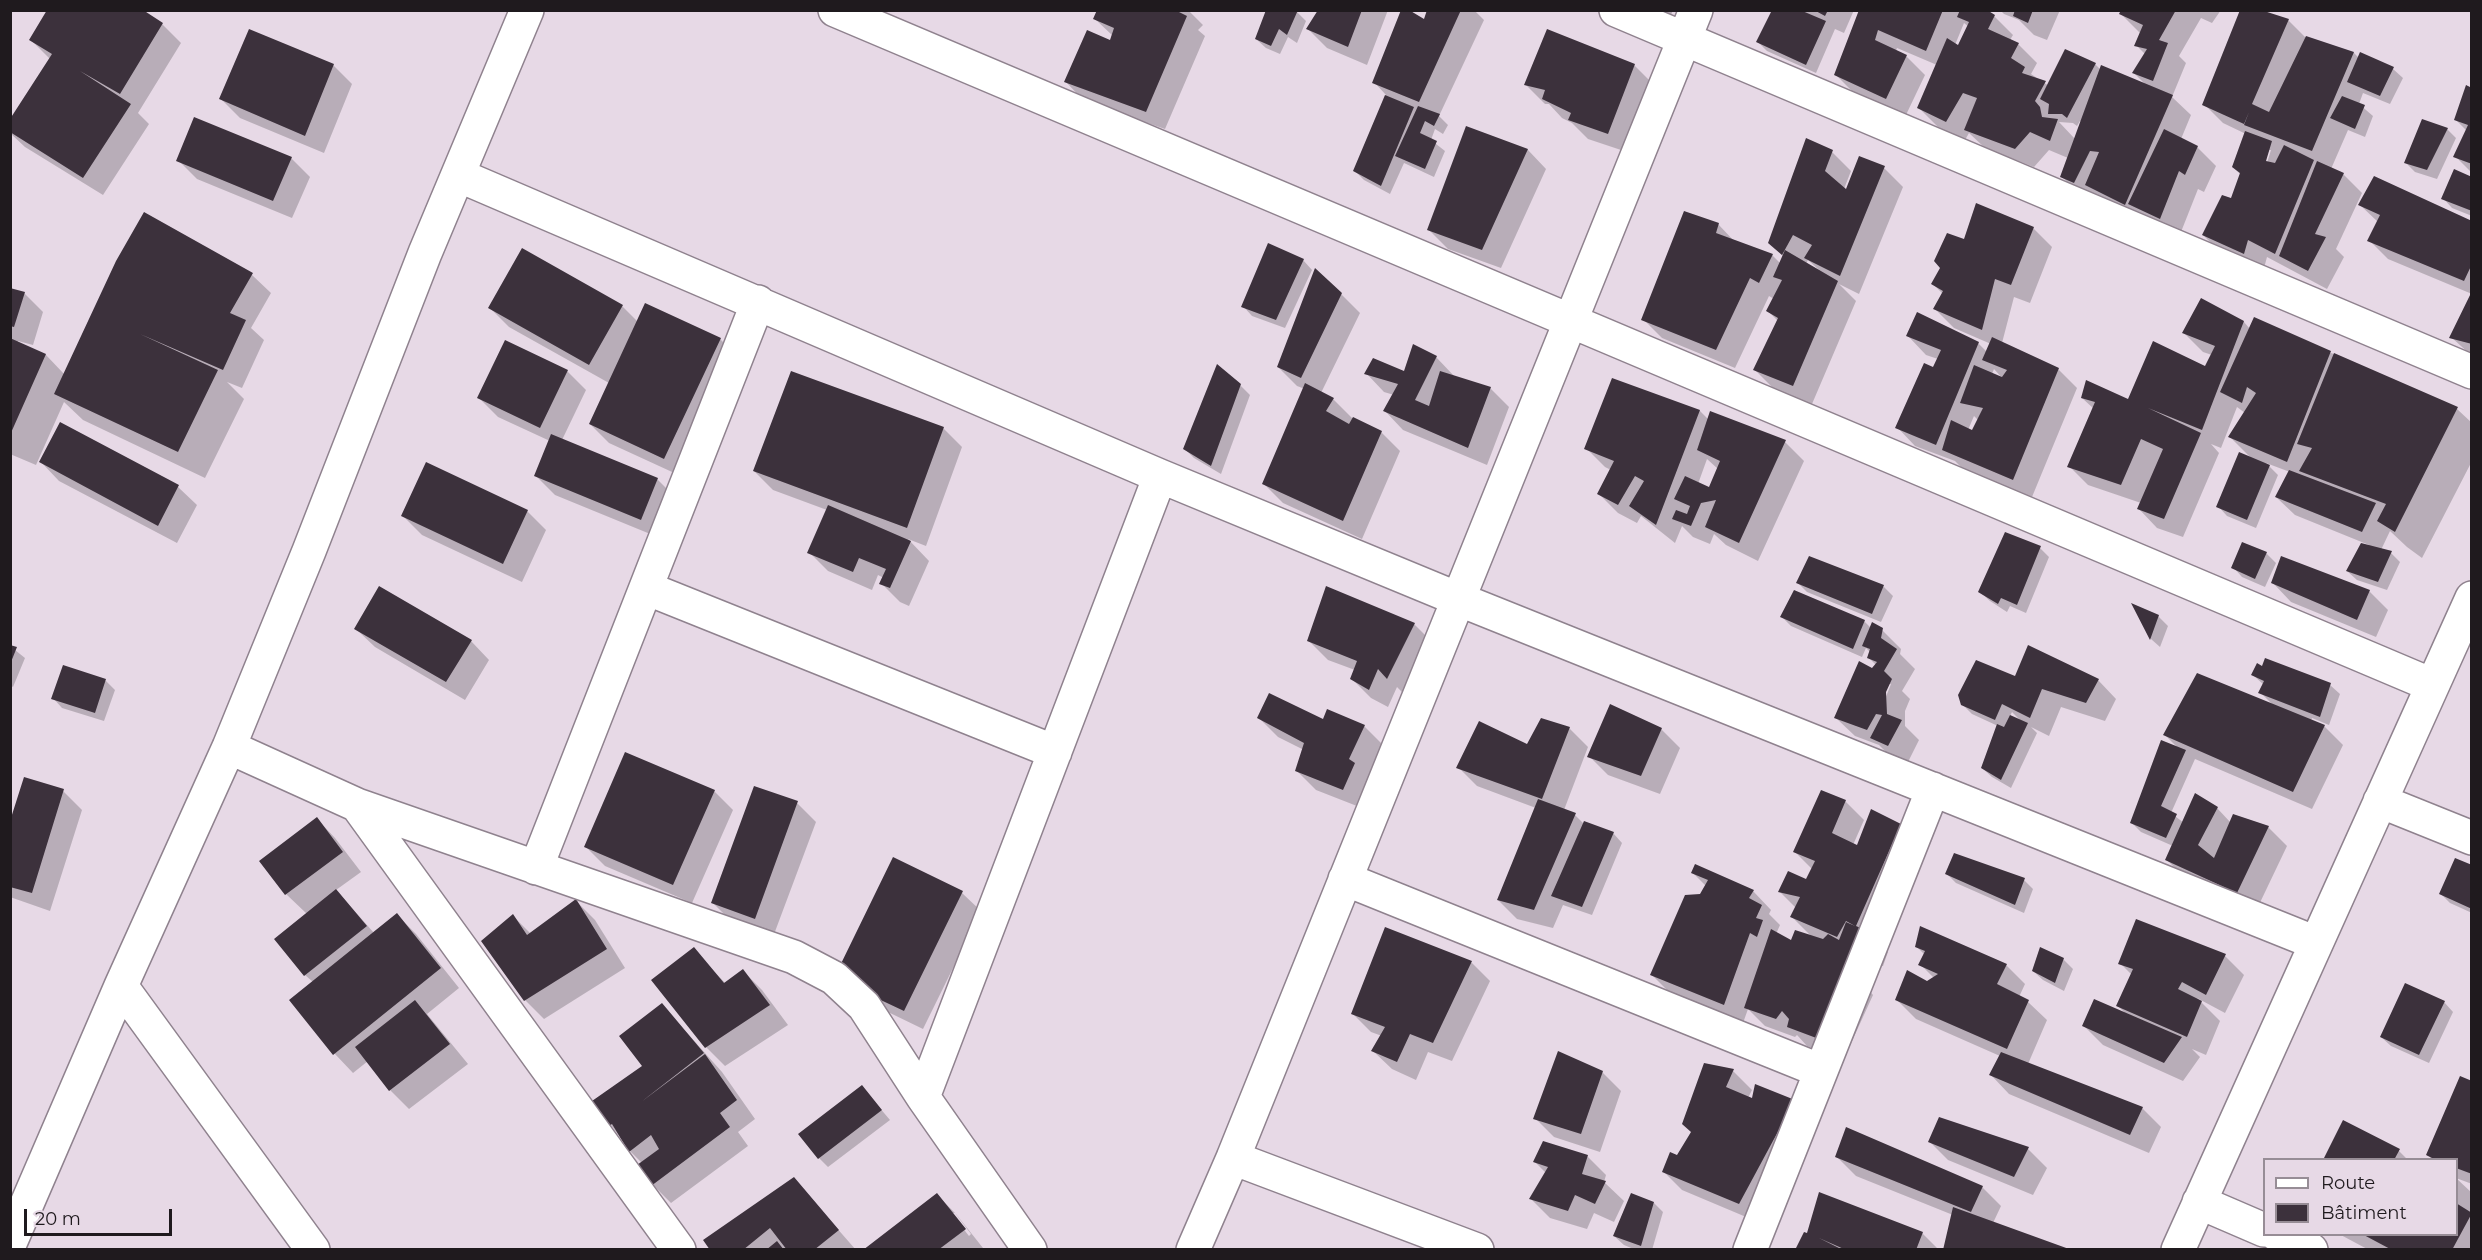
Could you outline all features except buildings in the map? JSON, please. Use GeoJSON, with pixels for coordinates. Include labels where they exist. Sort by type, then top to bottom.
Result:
{"type":"FeatureCollection","features":[{"type":"Feature","properties":{"kind":"street"},"geometry":{"type":"LineString","coordinates":[[10,1243],[121,986],[229,747],[458,175],[527,10]]}},
{"type":"Feature","properties":{"kind":"street"},"geometry":{"type":"LineString","coordinates":[[835,10],[2432,685]]}},
{"type":"Feature","properties":{"kind":"street"},"geometry":{"type":"LineString","coordinates":[[1616,10],[1690,25],[2472,372]]}},
{"type":"Feature","properties":{"kind":"street"},"geometry":{"type":"LineString","coordinates":[[1193,1250],[1233,1158],[1690,25]]}},
{"type":"Feature","properties":{"kind":"street"},"geometry":{"type":"LineString","coordinates":[[458,175],[1160,476],[1458,599],[2316,943]]}},
{"type":"Feature","properties":{"kind":"street"},"geometry":{"type":"LineString","coordinates":[[536,868],[758,302]]}},
{"type":"Feature","properties":{"kind":"street"},"geometry":{"type":"LineString","coordinates":[[923,1097],[1160,476]]}},
{"type":"Feature","properties":{"kind":"street"},"geometry":{"type":"LineString","coordinates":[[646,588],[1055,752]]}},
{"type":"Feature","properties":{"kind":"street"},"geometry":{"type":"LineString","coordinates":[[2178,1250],[2472,598]]}},
{"type":"Feature","properties":{"kind":"street"},"geometry":{"type":"LineString","coordinates":[[229,747],[357,805],[794,957],[834,978],[864,1006],[923,1097],[1030,1250]]}},
{"type":"Feature","properties":{"kind":"street"},"geometry":{"type":"LineString","coordinates":[[1750,1250],[1933,789]]}},
{"type":"Feature","properties":{"kind":"street"},"geometry":{"type":"LineString","coordinates":[[2380,801],[2472,838]]}},
{"type":"Feature","properties":{"kind":"street"},"geometry":{"type":"LineString","coordinates":[[357,805],[679,1250]]}},
{"type":"Feature","properties":{"kind":"street"},"geometry":{"type":"LineString","coordinates":[[1345,879],[1821,1071]]}},
{"type":"Feature","properties":{"kind":"street"},"geometry":{"type":"LineString","coordinates":[[121,986],[313,1250]]}},
{"type":"Feature","properties":{"kind":"street"},"geometry":{"type":"LineString","coordinates":[[1233,1158],[1477,1250]]}},
{"type":"Feature","properties":{"kind":"street"},"geometry":{"type":"LineString","coordinates":[[2199,1202],[2263,1229]]}},
{"type":"Feature","properties":{"kind":"street"},"geometry":{"type":"LineString","coordinates":[[2280,1236],[2310,1250]]}}]}
